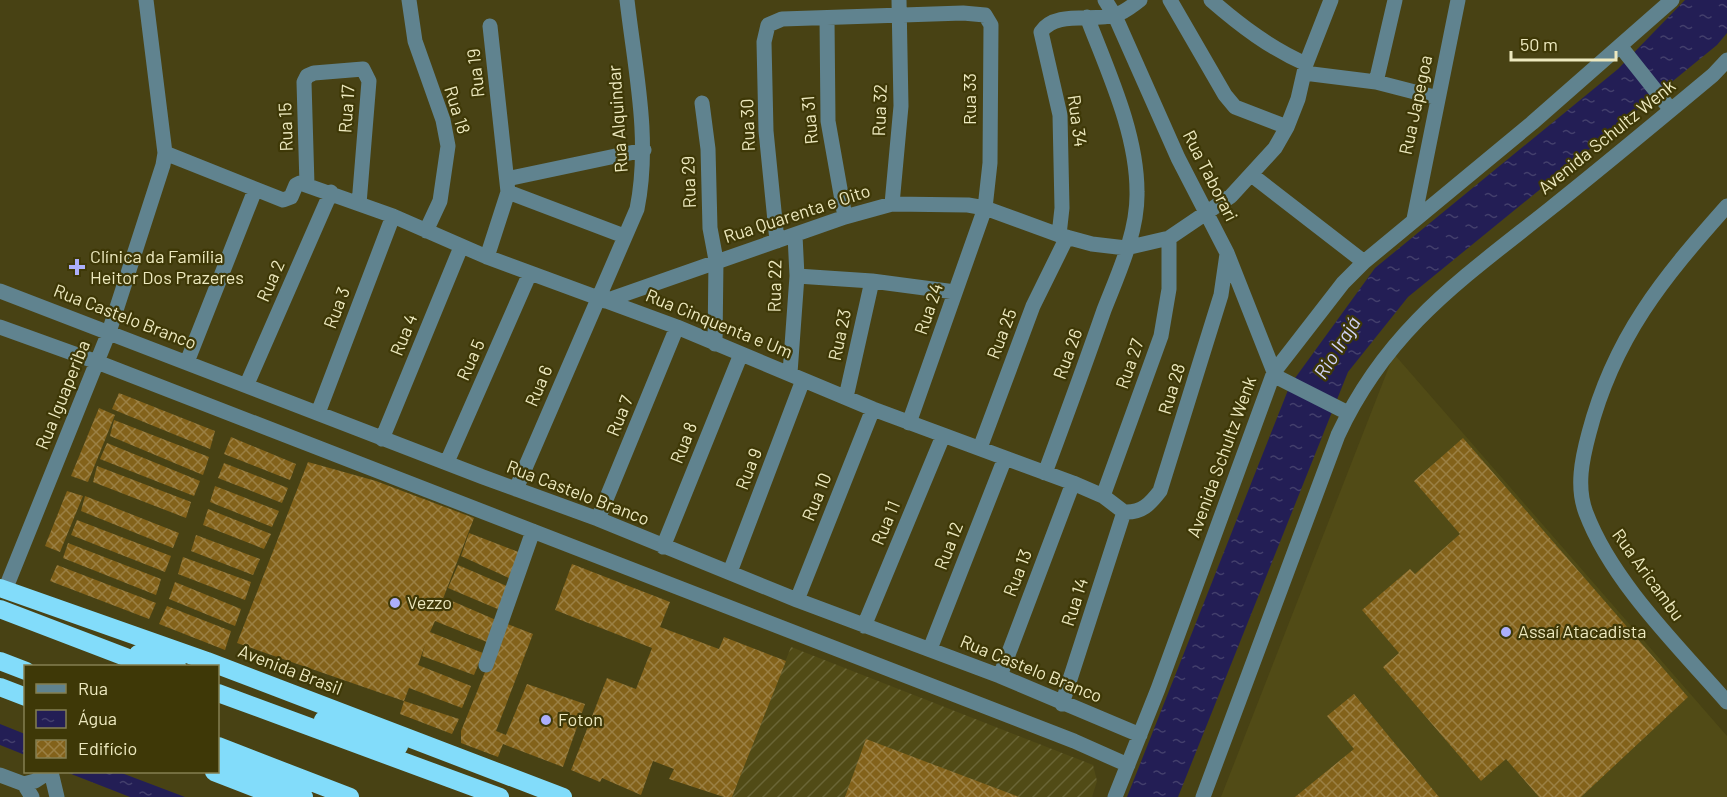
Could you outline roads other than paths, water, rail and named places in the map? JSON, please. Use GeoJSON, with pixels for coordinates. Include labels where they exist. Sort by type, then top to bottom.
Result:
{"type":"FeatureCollection","features":[{"type":"Feature","properties":{"kind":"highway","name":"Avenida Brasil"},"geometry":{"type":"LineString","coordinates":[[2,589],[218,665]]}},
{"type":"Feature","properties":{"kind":"highway"},"geometry":{"type":"LineString","coordinates":[[0,609],[146,665]]}},
{"type":"Feature","properties":{"kind":"highway"},"geometry":{"type":"LineString","coordinates":[[95,646],[146,656],[174,665]]}},
{"type":"Feature","properties":{"kind":"highway"},"geometry":{"type":"LineString","coordinates":[[0,661],[24,670]]}},
{"type":"Feature","properties":{"kind":"highway","name":"Avenida Brasil"},"geometry":{"type":"LineString","coordinates":[[219,666],[563,797]]}},
{"type":"Feature","properties":{"kind":"highway"},"geometry":{"type":"LineString","coordinates":[[219,681],[396,746],[454,755]]}},
{"type":"Feature","properties":{"kind":"highway"},"geometry":{"type":"LineString","coordinates":[[0,687],[24,696]]}},
{"type":"Feature","properties":{"kind":"highway"},"geometry":{"type":"LineString","coordinates":[[219,693],[500,797]]}},
{"type":"Feature","properties":{"kind":"highway"},"geometry":{"type":"LineString","coordinates":[[219,746],[350,797]]}},
{"type":"Feature","properties":{"kind":"highway"},"geometry":{"type":"LineString","coordinates":[[219,758],[304,797]]}},
{"type":"Feature","properties":{"kind":"highway"},"geometry":{"type":"LineString","coordinates":[[219,773],[278,797]]}},
{"type":"Feature","properties":{"kind":"street","name":"Rua Iguaperiba"},"geometry":{"type":"LineString","coordinates":[[2,589],[110,332],[165,153],[146,0]]}},
{"type":"Feature","properties":{"kind":"street","name":"Rua 18"},"geometry":{"type":"LineString","coordinates":[[409,0],[415,41],[443,120],[448,146],[447,172],[440,201],[426,231]]}},
{"type":"Feature","properties":{"kind":"street","name":"Rua Alquindar"},"geometry":{"type":"LineString","coordinates":[[601,299],[624,236],[637,209],[644,175],[644,150],[627,0]]}},
{"type":"Feature","properties":{"kind":"street","name":"Rua 32"},"geometry":{"type":"LineString","coordinates":[[892,204],[901,106],[899,0]]}},
{"type":"Feature","properties":{"kind":"street","name":"Rua Taborari"},"geometry":{"type":"LineString","coordinates":[[1105,0],[1115,16],[1178,158],[1227,253],[1273,373]]}},
{"type":"Feature","properties":{"kind":"street"},"geometry":{"type":"LineString","coordinates":[[1087,17],[1115,16],[1140,0]]}},
{"type":"Feature","properties":{"kind":"street"},"geometry":{"type":"LineString","coordinates":[[1170,0],[1225,95],[1235,107],[1287,127]]}},
{"type":"Feature","properties":{"kind":"street"},"geometry":{"type":"LineString","coordinates":[[1211,0],[1249,32],[1305,69],[1376,82],[1438,98]]}},
{"type":"Feature","properties":{"kind":"street","name":"Rua Quarenta e Oito"},"geometry":{"type":"LineString","coordinates":[[601,299],[844,217],[892,204],[968,205],[985,208],[1063,236],[1126,248],[1169,238],[1208,214],[1253,176],[1275,148],[1287,127],[1298,99],[1305,69],[1331,0]]}},
{"type":"Feature","properties":{"kind":"street"},"geometry":{"type":"LineString","coordinates":[[1376,82],[1395,0]]}},
{"type":"Feature","properties":{"kind":"street","name":"Rua Japegoa"},"geometry":{"type":"LineString","coordinates":[[1414,219],[1458,0]]}},
{"type":"Feature","properties":{"kind":"street","name":"Avenida Schultz Wenk"},"geometry":{"type":"LineString","coordinates":[[1115,797],[1273,373],[1343,283],[1364,262],[1621,47],[1672,0]]}},
{"type":"Feature","properties":{"kind":"street","name":"Rua 33"},"geometry":{"type":"LineString","coordinates":[[899,17],[963,13],[985,15],[991,25],[990,163],[985,208]]}},
{"type":"Feature","properties":{"kind":"street"},"geometry":{"type":"LineString","coordinates":[[827,18],[899,17]]}},
{"type":"Feature","properties":{"kind":"street","name":"Rua 34"},"geometry":{"type":"LineString","coordinates":[[1063,236],[1060,115],[1041,32],[1055,23],[1087,17]]}},
{"type":"Feature","properties":{"kind":"street","name":"Rua 26"},"geometry":{"type":"LineString","coordinates":[[1045,473],[1126,248],[1135,218],[1138,193],[1135,162],[1125,122],[1087,17]]}},
{"type":"Feature","properties":{"kind":"street","name":"Rua 30"},"geometry":{"type":"LineString","coordinates":[[777,241],[766,131],[764,32],[768,25],[782,18],[827,18]]}},
{"type":"Feature","properties":{"kind":"street","name":"Rua 31"},"geometry":{"type":"LineString","coordinates":[[827,18],[828,121],[844,217]]}},
{"type":"Feature","properties":{"kind":"street","name":"Rua 19"},"geometry":{"type":"LineString","coordinates":[[487,257],[507,186],[490,26]]}},
{"type":"Feature","properties":{"kind":"street"},"geometry":{"type":"LineString","coordinates":[[1621,47],[1671,110]]}},
{"type":"Feature","properties":{"kind":"street","name":"Avenida Schultz Wenk"},"geometry":{"type":"LineString","coordinates":[[1203,797],[1342,410],[1380,361],[1444,293],[1671,110],[1727,60]]}},
{"type":"Feature","properties":{"kind":"street","name":"Rua 17"},"geometry":{"type":"LineString","coordinates":[[314,73],[357,68],[363,69],[369,81],[359,204]]}},
{"type":"Feature","properties":{"kind":"street","name":"Rua 15"},"geometry":{"type":"LineString","coordinates":[[302,185],[304,82],[307,76],[314,73]]}},
{"type":"Feature","properties":{"kind":"street","name":"Rua 29"},"geometry":{"type":"LineString","coordinates":[[702,103],[708,149],[710,228],[717,260],[715,344]]}},
{"type":"Feature","properties":{"kind":"street"},"geometry":{"type":"LineString","coordinates":[[507,186],[644,150]]}},
{"type":"Feature","properties":{"kind":"street"},"geometry":{"type":"LineString","coordinates":[[165,153],[255,190],[287,200],[302,185]]}},
{"type":"Feature","properties":{"kind":"street"},"geometry":{"type":"LineString","coordinates":[[1253,176],[1364,262]]}},
{"type":"Feature","properties":{"kind":"street","name":"Rua Cinquenta e Um"},"geometry":{"type":"LineString","coordinates":[[302,185],[331,192],[487,257],[677,327],[873,409],[1074,483],[1103,496],[1124,512]]}},
{"type":"Feature","properties":{"kind":"street"},"geometry":{"type":"LineString","coordinates":[[507,186],[624,236]]}},
{"type":"Feature","properties":{"kind":"street"},"geometry":{"type":"LineString","coordinates":[[187,362],[255,190]]}},
{"type":"Feature","properties":{"kind":"street","name":"Rua 2"},"geometry":{"type":"LineString","coordinates":[[247,384],[331,192]]}},
{"type":"Feature","properties":{"kind":"street","name":"Rua Aricambu"},"geometry":{"type":"LineString","coordinates":[[1727,206],[1650,299],[1619,348],[1599,393],[1580,476],[1585,512],[1600,546],[1652,617],[1727,702]]}},
{"type":"Feature","properties":{"kind":"street","name":"Rua 24"},"geometry":{"type":"LineString","coordinates":[[909,423],[985,208]]}},
{"type":"Feature","properties":{"kind":"street","name":"Rua 3"},"geometry":{"type":"LineString","coordinates":[[318,413],[393,216]]}},
{"type":"Feature","properties":{"kind":"street","name":"Rua 22"},"geometry":{"type":"LineString","coordinates":[[795,235],[796,377]]}},
{"type":"Feature","properties":{"kind":"street","name":"Rua 25"},"geometry":{"type":"LineString","coordinates":[[980,448],[1033,306],[1063,236]]}},
{"type":"Feature","properties":{"kind":"street","name":"Rua 27"},"geometry":{"type":"LineString","coordinates":[[1103,496],[1161,336],[1169,290],[1169,238]]}},
{"type":"Feature","properties":{"kind":"street","name":"Rua 4"},"geometry":{"type":"LineString","coordinates":[[382,439],[462,246]]}},
{"type":"Feature","properties":{"kind":"street","name":"Rua 28"},"geometry":{"type":"LineString","coordinates":[[1124,512],[1140,510],[1151,504],[1161,491],[1221,296],[1227,253]]}},
{"type":"Feature","properties":{"kind":"street","name":"Rua 5"},"geometry":{"type":"LineString","coordinates":[[447,462],[530,273]]}},
{"type":"Feature","properties":{"kind":"street"},"geometry":{"type":"LineString","coordinates":[[797,276],[872,281],[956,292]]}},
{"type":"Feature","properties":{"kind":"street","name":"Rua 23"},"geometry":{"type":"LineString","coordinates":[[846,397],[872,281]]}},
{"type":"Feature","properties":{"kind":"street","name":"Rua Castelo Branco"},"geometry":{"type":"LineString","coordinates":[[0,291],[247,384],[382,439],[598,519],[797,600],[1000,676],[1140,735]]}},
{"type":"Feature","properties":{"kind":"street","name":"Rua 6"},"geometry":{"type":"LineString","coordinates":[[516,489],[601,299]]}},
{"type":"Feature","properties":{"kind":"street"},"geometry":{"type":"LineString","coordinates":[[0,327],[97,362],[533,531],[1063,737],[1128,765]]}},
{"type":"Feature","properties":{"kind":"street","name":"Rua 7"},"geometry":{"type":"LineString","coordinates":[[598,519],[677,327]]}},
{"type":"Feature","properties":{"kind":"street","name":"Rua 8"},"geometry":{"type":"LineString","coordinates":[[663,547],[741,354]]}},
{"type":"Feature","properties":{"kind":"street"},"geometry":{"type":"LineString","coordinates":[[1273,373],[1342,410]]}},
{"type":"Feature","properties":{"kind":"street","name":"Rua 9"},"geometry":{"type":"LineString","coordinates":[[730,572],[796,377]]}},
{"type":"Feature","properties":{"kind":"street","name":"Rua 10"},"geometry":{"type":"LineString","coordinates":[[797,600],[873,409]]}},
{"type":"Feature","properties":{"kind":"street","name":"Rua 11"},"geometry":{"type":"LineString","coordinates":[[864,626],[944,436]]}},
{"type":"Feature","properties":{"kind":"street","name":"Rua 12"},"geometry":{"type":"LineString","coordinates":[[930,649],[1005,458]]}},
{"type":"Feature","properties":{"kind":"street","name":"Rua 13"},"geometry":{"type":"LineString","coordinates":[[1000,676],[1074,483]]}},
{"type":"Feature","properties":{"kind":"street","name":"Rua 14"},"geometry":{"type":"LineString","coordinates":[[1062,704],[1124,512]]}},
{"type":"Feature","properties":{"kind":"street"},"geometry":{"type":"LineString","coordinates":[[486,665],[533,531]]}},
{"type":"Feature","properties":{"kind":"street"},"geometry":{"type":"LineString","coordinates":[[0,775],[28,790],[35,781],[47,773]]}},
{"type":"Feature","properties":{"kind":"street"},"geometry":{"type":"LineString","coordinates":[[51,773],[56,792],[69,797]]}},
{"type":"Feature","properties":{"kind":"water","name":"Rio Irajá"},"geometry":{"type":"Polygon","coordinates":[[[1685,0],[1727,0],[1727,33],[1717,45],[1408,297],[1348,372],[1178,797],[1127,797],[1290,385],[1375,268],[1618,69],[1685,0]]]}},
{"type":"Feature","properties":{"kind":"water"},"geometry":{"type":"Polygon","coordinates":[[[0,724],[24,734],[24,755],[0,745],[0,724]]]}},
{"type":"Feature","properties":{"kind":"water"},"geometry":{"type":"Polygon","coordinates":[[[69,773],[122,773],[185,797],[130,797],[69,773]]]}},
{"type":"Feature","properties":{"kind":"place","name":"Clínica da Família Heitor Dos Prazeres"},"geometry":{"type":"Point","coordinates":[77,267]}},
{"type":"Feature","properties":{"kind":"place","name":"Vezzo"},"geometry":{"type":"Point","coordinates":[395,603]}},
{"type":"Feature","properties":{"kind":"place","name":"Assaí Atacadista"},"geometry":{"type":"Point","coordinates":[1506,632]}},
{"type":"Feature","properties":{"kind":"place","name":"Foton"},"geometry":{"type":"Point","coordinates":[546,720]}}]}
